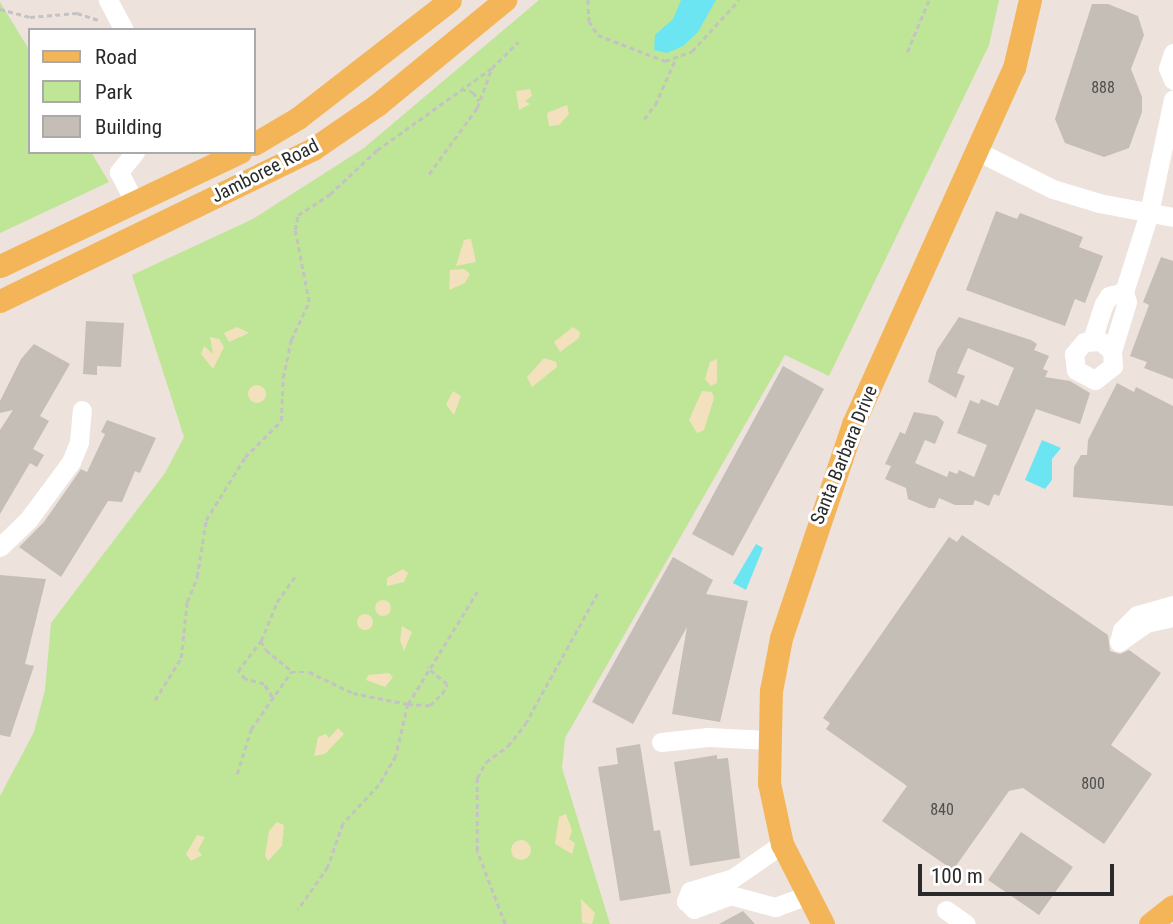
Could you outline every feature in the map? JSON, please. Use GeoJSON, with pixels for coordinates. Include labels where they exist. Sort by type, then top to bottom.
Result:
{"type":"FeatureCollection","features":[{"type":"Feature","properties":{"kind":"main road","name":"Jamboree Road"},"geometry":{"type":"LineString","coordinates":[[256,143],[310,110],[450,0]]}},
{"type":"Feature","properties":{"kind":"main road","name":"Jamboree Road"},"geometry":{"type":"LineString","coordinates":[[0,301],[313,149],[377,105],[505,0]]}},
{"type":"Feature","properties":{"kind":"main road","name":"Santa Barbara Drive"},"geometry":{"type":"LineString","coordinates":[[823,924],[805,896],[782,844],[769,783],[768,740],[781,638],[822,507],[853,425],[979,152],[1014,68],[1030,0]]}},
{"type":"Feature","properties":{"kind":"main road","name":"Jamboree Road"},"geometry":{"type":"LineString","coordinates":[[0,266],[236,154]]}},
{"type":"Feature","properties":{"kind":"main road"},"geometry":{"type":"LineString","coordinates":[[1150,924],[1173,906]]}},
{"type":"Feature","properties":{"kind":"street"},"geometry":{"type":"LineString","coordinates":[[1173,53],[1168,68],[1173,80]]}},
{"type":"Feature","properties":{"kind":"street"},"geometry":{"type":"LineString","coordinates":[[1124,292],[1110,296],[1104,304],[1091,340],[1078,347],[1073,362],[1087,380],[1110,373],[1112,351],[1126,308],[1124,292],[1149,213],[1173,99]]}},
{"type":"Feature","properties":{"kind":"street"},"geometry":{"type":"LineString","coordinates":[[979,152],[1053,189],[1173,217]]}},
{"type":"Feature","properties":{"kind":"street"},"geometry":{"type":"LineString","coordinates":[[133,154],[118,172],[135,203]]}},
{"type":"Feature","properties":{"kind":"street"},"geometry":{"type":"LineString","coordinates":[[1091,340],[1112,351]]}},
{"type":"Feature","properties":{"kind":"street"},"geometry":{"type":"LineString","coordinates":[[0,547],[28,520],[71,462],[79,442],[82,410]]}},
{"type":"Feature","properties":{"kind":"street"},"geometry":{"type":"LineString","coordinates":[[1173,605],[1137,615],[1122,631],[1119,642],[1146,623],[1173,617]]}},
{"type":"Feature","properties":{"kind":"street"},"geometry":{"type":"LineString","coordinates":[[661,742],[708,737],[768,740]]}},
{"type":"Feature","properties":{"kind":"street"},"geometry":{"type":"LineString","coordinates":[[782,844],[733,878],[690,891],[686,901],[694,909],[730,895],[775,907],[805,896]]}},
{"type":"Feature","properties":{"kind":"street"},"geometry":{"type":"LineString","coordinates":[[946,910],[966,924]]}},
{"type":"Feature","properties":{"kind":"path"},"geometry":{"type":"LineString","coordinates":[[589,0],[589,21],[604,39],[650,58],[675,60]]}},
{"type":"Feature","properties":{"kind":"path"},"geometry":{"type":"LineString","coordinates":[[644,119],[655,105],[675,60],[696,47],[739,0]]}},
{"type":"Feature","properties":{"kind":"path"},"geometry":{"type":"LineString","coordinates":[[907,52],[929,0]]}},
{"type":"Feature","properties":{"kind":"path"},"geometry":{"type":"LineString","coordinates":[[0,9],[30,18],[77,13],[107,21],[116,19]]}},
{"type":"Feature","properties":{"kind":"path"},"geometry":{"type":"LineString","coordinates":[[155,700],[181,658],[187,602],[197,577],[206,520],[246,457],[281,421],[283,378],[291,340],[309,302],[296,230],[298,215],[458,90],[492,68],[518,42]]}},
{"type":"Feature","properties":{"kind":"path"},"geometry":{"type":"LineString","coordinates":[[429,174],[479,102],[492,68]]}},
{"type":"Feature","properties":{"kind":"path"},"geometry":{"type":"LineString","coordinates":[[458,90],[473,92],[479,102]]}},
{"type":"Feature","properties":{"kind":"path"},"geometry":{"type":"LineString","coordinates":[[272,697],[264,684],[244,679],[238,671],[261,640],[277,602],[295,576]]}},
{"type":"Feature","properties":{"kind":"path"},"geometry":{"type":"LineString","coordinates":[[298,910],[328,867],[343,824],[379,785],[396,756],[408,704],[427,668],[445,648],[477,592]]}},
{"type":"Feature","properties":{"kind":"path"},"geometry":{"type":"LineString","coordinates":[[505,924],[478,856],[477,778],[486,762],[508,746],[525,724],[597,594]]}},
{"type":"Feature","properties":{"kind":"path"},"geometry":{"type":"LineString","coordinates":[[261,640],[266,650],[293,672],[316,674],[354,693],[408,704],[429,705],[442,695],[447,684],[427,668]]}},
{"type":"Feature","properties":{"kind":"path"},"geometry":{"type":"LineString","coordinates":[[237,774],[247,737],[272,697],[293,672]]}},
{"type":"Feature","properties":{"kind":"green space"},"geometry":{"type":"Polygon","coordinates":[[[539,0],[999,0],[989,45],[829,376],[785,355],[565,738],[562,768],[610,924],[0,924],[0,796],[34,732],[45,690],[51,623],[165,473],[184,437],[132,275],[253,219],[364,148],[539,0]]]}},
{"type":"Feature","properties":{"kind":"green space"},"geometry":{"type":"Polygon","coordinates":[[[0,2],[28,48],[28,154],[92,154],[109,182],[0,233],[0,2]]]}},
{"type":"Feature","properties":{"kind":"sand"},"geometry":{"type":"Polygon","coordinates":[[[530,89],[532,96],[525,101],[530,104],[519,110],[516,91],[530,89]]]}},
{"type":"Feature","properties":{"kind":"sand"},"geometry":{"type":"Polygon","coordinates":[[[567,105],[569,114],[559,125],[549,126],[547,113],[567,105]]]}},
{"type":"Feature","properties":{"kind":"sand"},"geometry":{"type":"Polygon","coordinates":[[[471,239],[476,262],[456,266],[464,240],[471,239]]]}},
{"type":"Feature","properties":{"kind":"sand"},"geometry":{"type":"Polygon","coordinates":[[[464,269],[470,274],[465,283],[449,290],[450,270],[464,269]]]}},
{"type":"Feature","properties":{"kind":"sand"},"geometry":{"type":"Polygon","coordinates":[[[237,327],[249,333],[229,342],[224,333],[237,327]]]}},
{"type":"Feature","properties":{"kind":"sand"},"geometry":{"type":"Polygon","coordinates":[[[573,327],[580,332],[579,338],[560,352],[554,342],[573,327]]]}},
{"type":"Feature","properties":{"kind":"sand"},"geometry":{"type":"Polygon","coordinates":[[[210,337],[219,339],[224,347],[213,369],[201,354],[204,346],[213,354],[210,337]]]}},
{"type":"Feature","properties":{"kind":"sand"},"geometry":{"type":"Polygon","coordinates":[[[544,358],[556,362],[557,367],[532,387],[527,377],[544,358]]]}},
{"type":"Feature","properties":{"kind":"sand"},"geometry":{"type":"Polygon","coordinates":[[[717,359],[717,383],[711,386],[705,379],[710,362],[717,359]]]}},
{"type":"Feature","properties":{"kind":"sand"},"geometry":{"type":"Polygon","coordinates":[[[257,385],[263,388],[266,394],[263,400],[257,403],[251,400],[248,394],[251,388],[257,385]]]}},
{"type":"Feature","properties":{"kind":"sand"},"geometry":{"type":"Polygon","coordinates":[[[453,391],[461,396],[454,415],[446,404],[453,391]]]}},
{"type":"Feature","properties":{"kind":"sand"},"geometry":{"type":"Polygon","coordinates":[[[702,391],[712,392],[714,398],[704,430],[697,433],[689,420],[702,391]]]}},
{"type":"Feature","properties":{"kind":"sand"},"geometry":{"type":"Polygon","coordinates":[[[403,569],[408,573],[404,582],[387,586],[387,578],[403,569]]]}},
{"type":"Feature","properties":{"kind":"sand"},"geometry":{"type":"Polygon","coordinates":[[[380,600],[386,600],[391,608],[389,614],[380,616],[375,611],[375,605],[380,600]]]}},
{"type":"Feature","properties":{"kind":"sand"},"geometry":{"type":"Polygon","coordinates":[[[365,614],[373,622],[365,630],[357,622],[365,614]]]}},
{"type":"Feature","properties":{"kind":"sand"},"geometry":{"type":"Polygon","coordinates":[[[402,626],[412,632],[404,651],[400,640],[402,626]]]}},
{"type":"Feature","properties":{"kind":"sand"},"geometry":{"type":"Polygon","coordinates":[[[389,673],[393,677],[385,687],[366,680],[368,675],[389,673]]]}},
{"type":"Feature","properties":{"kind":"sand"},"geometry":{"type":"Polygon","coordinates":[[[338,728],[344,734],[325,754],[314,756],[318,737],[326,734],[329,738],[338,728]]]}},
{"type":"Feature","properties":{"kind":"sand"},"geometry":{"type":"Polygon","coordinates":[[[566,814],[572,831],[569,839],[575,843],[572,854],[555,844],[559,817],[566,814]]]}},
{"type":"Feature","properties":{"kind":"sand"},"geometry":{"type":"Polygon","coordinates":[[[277,822],[284,825],[282,846],[268,861],[265,856],[269,831],[277,822]]]}},
{"type":"Feature","properties":{"kind":"sand"},"geometry":{"type":"Polygon","coordinates":[[[197,835],[205,837],[198,850],[202,855],[191,861],[186,854],[197,835]]]}},
{"type":"Feature","properties":{"kind":"sand"},"geometry":{"type":"Polygon","coordinates":[[[521,840],[528,843],[531,850],[528,857],[521,860],[514,857],[511,850],[514,843],[521,840]]]}},
{"type":"Feature","properties":{"kind":"sand"},"geometry":{"type":"Polygon","coordinates":[[[581,899],[595,913],[592,924],[582,923],[581,899]]]}},
{"type":"Feature","properties":{"kind":"water"},"geometry":{"type":"Polygon","coordinates":[[[681,0],[716,0],[698,32],[683,46],[667,53],[654,50],[655,35],[673,19],[681,0]]]}},
{"type":"Feature","properties":{"kind":"water"},"geometry":{"type":"Polygon","coordinates":[[[1042,440],[1061,448],[1052,459],[1052,480],[1045,489],[1025,480],[1042,440]]]}},
{"type":"Feature","properties":{"kind":"water"},"geometry":{"type":"Polygon","coordinates":[[[756,544],[763,548],[746,590],[733,583],[756,544]]]}},
{"type":"Feature","properties":{"kind":"building"},"geometry":{"type":"Polygon","coordinates":[[[1092,4],[1108,4],[1138,16],[1144,35],[1131,69],[1142,97],[1142,112],[1129,148],[1104,157],[1065,143],[1055,119],[1092,4]]]}},
{"type":"Feature","properties":{"kind":"building"},"geometry":{"type":"Polygon","coordinates":[[[996,211],[1017,219],[1020,213],[1083,237],[1079,247],[1103,256],[1085,303],[1075,299],[1065,326],[966,290],[996,211]]]}},
{"type":"Feature","properties":{"kind":"building"},"geometry":{"type":"Polygon","coordinates":[[[1161,257],[1173,261],[1173,379],[1144,368],[1147,362],[1130,356],[1149,305],[1143,302],[1161,257]]]}},
{"type":"Feature","properties":{"kind":"building"},"geometry":{"type":"Polygon","coordinates":[[[959,317],[1031,340],[1037,344],[1034,350],[1049,356],[1043,369],[1048,371],[1045,377],[1070,381],[1090,393],[1080,424],[1036,409],[999,496],[994,494],[989,506],[975,500],[973,505],[955,505],[939,498],[935,508],[929,508],[908,499],[906,488],[885,479],[891,466],[885,464],[900,432],[905,434],[914,412],[937,416],[944,422],[935,444],[925,440],[915,463],[947,477],[949,471],[957,474],[959,470],[974,477],[987,445],[957,433],[970,400],[979,404],[981,399],[998,406],[1014,368],[968,348],[957,373],[965,376],[956,398],[928,382],[937,350],[959,317]]]}},
{"type":"Feature","properties":{"kind":"building"},"geometry":{"type":"Polygon","coordinates":[[[86,321],[124,323],[121,367],[97,366],[97,375],[83,374],[86,321]]]}},
{"type":"Feature","properties":{"kind":"building"},"geometry":{"type":"Polygon","coordinates":[[[34,344],[70,364],[40,416],[49,421],[33,449],[44,455],[37,467],[30,463],[0,514],[0,430],[13,410],[0,413],[0,401],[21,359],[34,344]]]}},
{"type":"Feature","properties":{"kind":"building"},"geometry":{"type":"Polygon","coordinates":[[[783,366],[824,389],[733,556],[692,534],[783,366]]]}},
{"type":"Feature","properties":{"kind":"building"},"geometry":{"type":"Polygon","coordinates":[[[1117,383],[1134,392],[1136,387],[1173,406],[1173,506],[1073,497],[1074,467],[1081,455],[1087,455],[1088,440],[1117,383]]]}},
{"type":"Feature","properties":{"kind":"building"},"geometry":{"type":"Polygon","coordinates":[[[107,420],[156,438],[140,473],[135,471],[122,502],[108,501],[61,577],[19,547],[44,522],[81,469],[87,472],[105,434],[101,432],[107,420]]]}},
{"type":"Feature","properties":{"kind":"building"},"geometry":{"type":"Polygon","coordinates":[[[962,535],[1108,635],[1110,651],[1120,654],[1129,650],[1161,673],[1111,745],[1152,774],[1104,844],[1023,788],[1009,791],[953,870],[882,821],[907,786],[826,729],[830,723],[823,718],[949,537],[957,542],[962,535]]]}},
{"type":"Feature","properties":{"kind":"building"},"geometry":{"type":"Polygon","coordinates":[[[673,557],[713,580],[706,594],[748,601],[720,722],[672,714],[687,627],[633,724],[592,702],[673,557]]]}},
{"type":"Feature","properties":{"kind":"building"},"geometry":{"type":"Polygon","coordinates":[[[0,575],[46,579],[25,664],[34,666],[10,737],[0,735],[0,575]]]}},
{"type":"Feature","properties":{"kind":"building"},"geometry":{"type":"Polygon","coordinates":[[[640,744],[654,831],[660,830],[671,893],[620,901],[598,767],[618,764],[616,748],[640,744]]]}},
{"type":"Feature","properties":{"kind":"building"},"geometry":{"type":"Polygon","coordinates":[[[717,755],[717,759],[728,758],[740,858],[690,866],[674,762],[717,755]]]}},
{"type":"Feature","properties":{"kind":"building"},"geometry":{"type":"Polygon","coordinates":[[[1021,832],[1073,867],[1039,915],[988,880],[1021,832]]]}},
{"type":"Feature","properties":{"kind":"building"},"geometry":{"type":"Polygon","coordinates":[[[743,911],[755,924],[719,924],[743,911]]]}}]}
